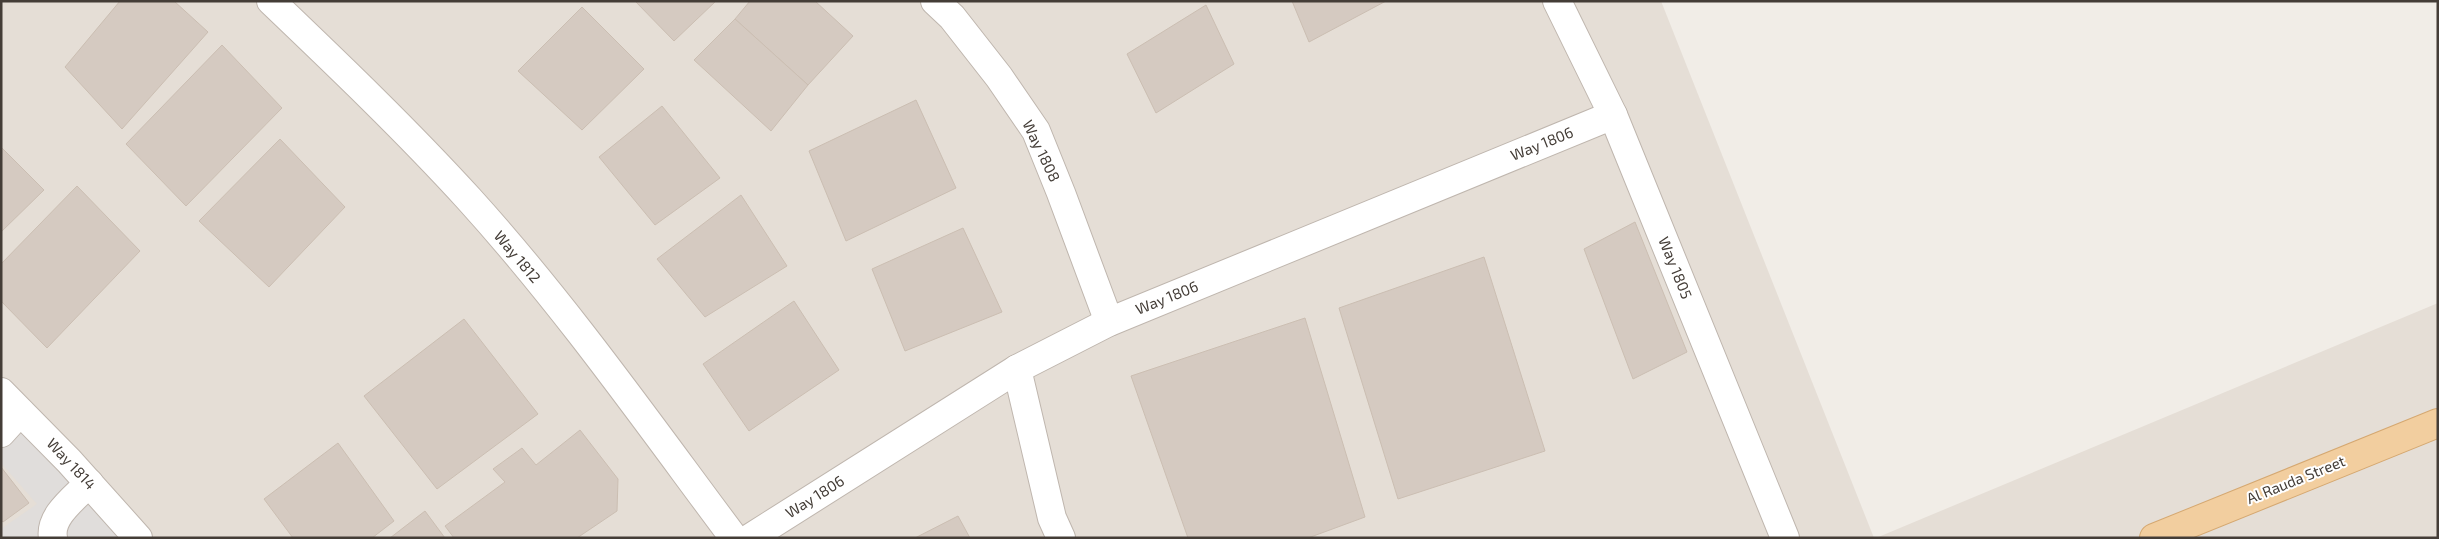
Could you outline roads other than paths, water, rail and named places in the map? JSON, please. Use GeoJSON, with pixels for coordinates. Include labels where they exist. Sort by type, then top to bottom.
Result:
{"type":"FeatureCollection","features":[{"type":"Feature","properties":{"kind":"main road","name":"Al Rauda Street"},"geometry":{"type":"LineString","coordinates":[[2154,538],[2438,423]]}},
{"type":"Feature","properties":{"kind":"street","name":"Way 1812"},"geometry":{"type":"LineString","coordinates":[[271,1],[334,61],[469,199],[590,344],[734,538]]}},
{"type":"Feature","properties":{"kind":"street","name":"Way 1808"},"geometry":{"type":"LineString","coordinates":[[935,1],[952,18],[999,77],[1036,131],[1062,193],[1109,322]]}},
{"type":"Feature","properties":{"kind":"street","name":"Way 1805"},"geometry":{"type":"LineString","coordinates":[[1557,1],[1613,115],[1785,538]]}},
{"type":"Feature","properties":{"kind":"street","name":"Way 1806"},"geometry":{"type":"LineString","coordinates":[[750,538],[1017,369],[1109,322],[1613,115]]}},
{"type":"Feature","properties":{"kind":"street"},"geometry":{"type":"LineString","coordinates":[[1017,369],[1052,518],[1061,538]]}},
{"type":"Feature","properties":{"kind":"street","name":"Way 1814"},"geometry":{"type":"LineString","coordinates":[[1,392],[89,483],[138,538]]}},
{"type":"Feature","properties":{"kind":"street"},"geometry":{"type":"LineString","coordinates":[[1,433],[20,412]]}},
{"type":"Feature","properties":{"kind":"street"},"geometry":{"type":"LineString","coordinates":[[53,538],[51,530],[57,517],[89,483]]}}]}
